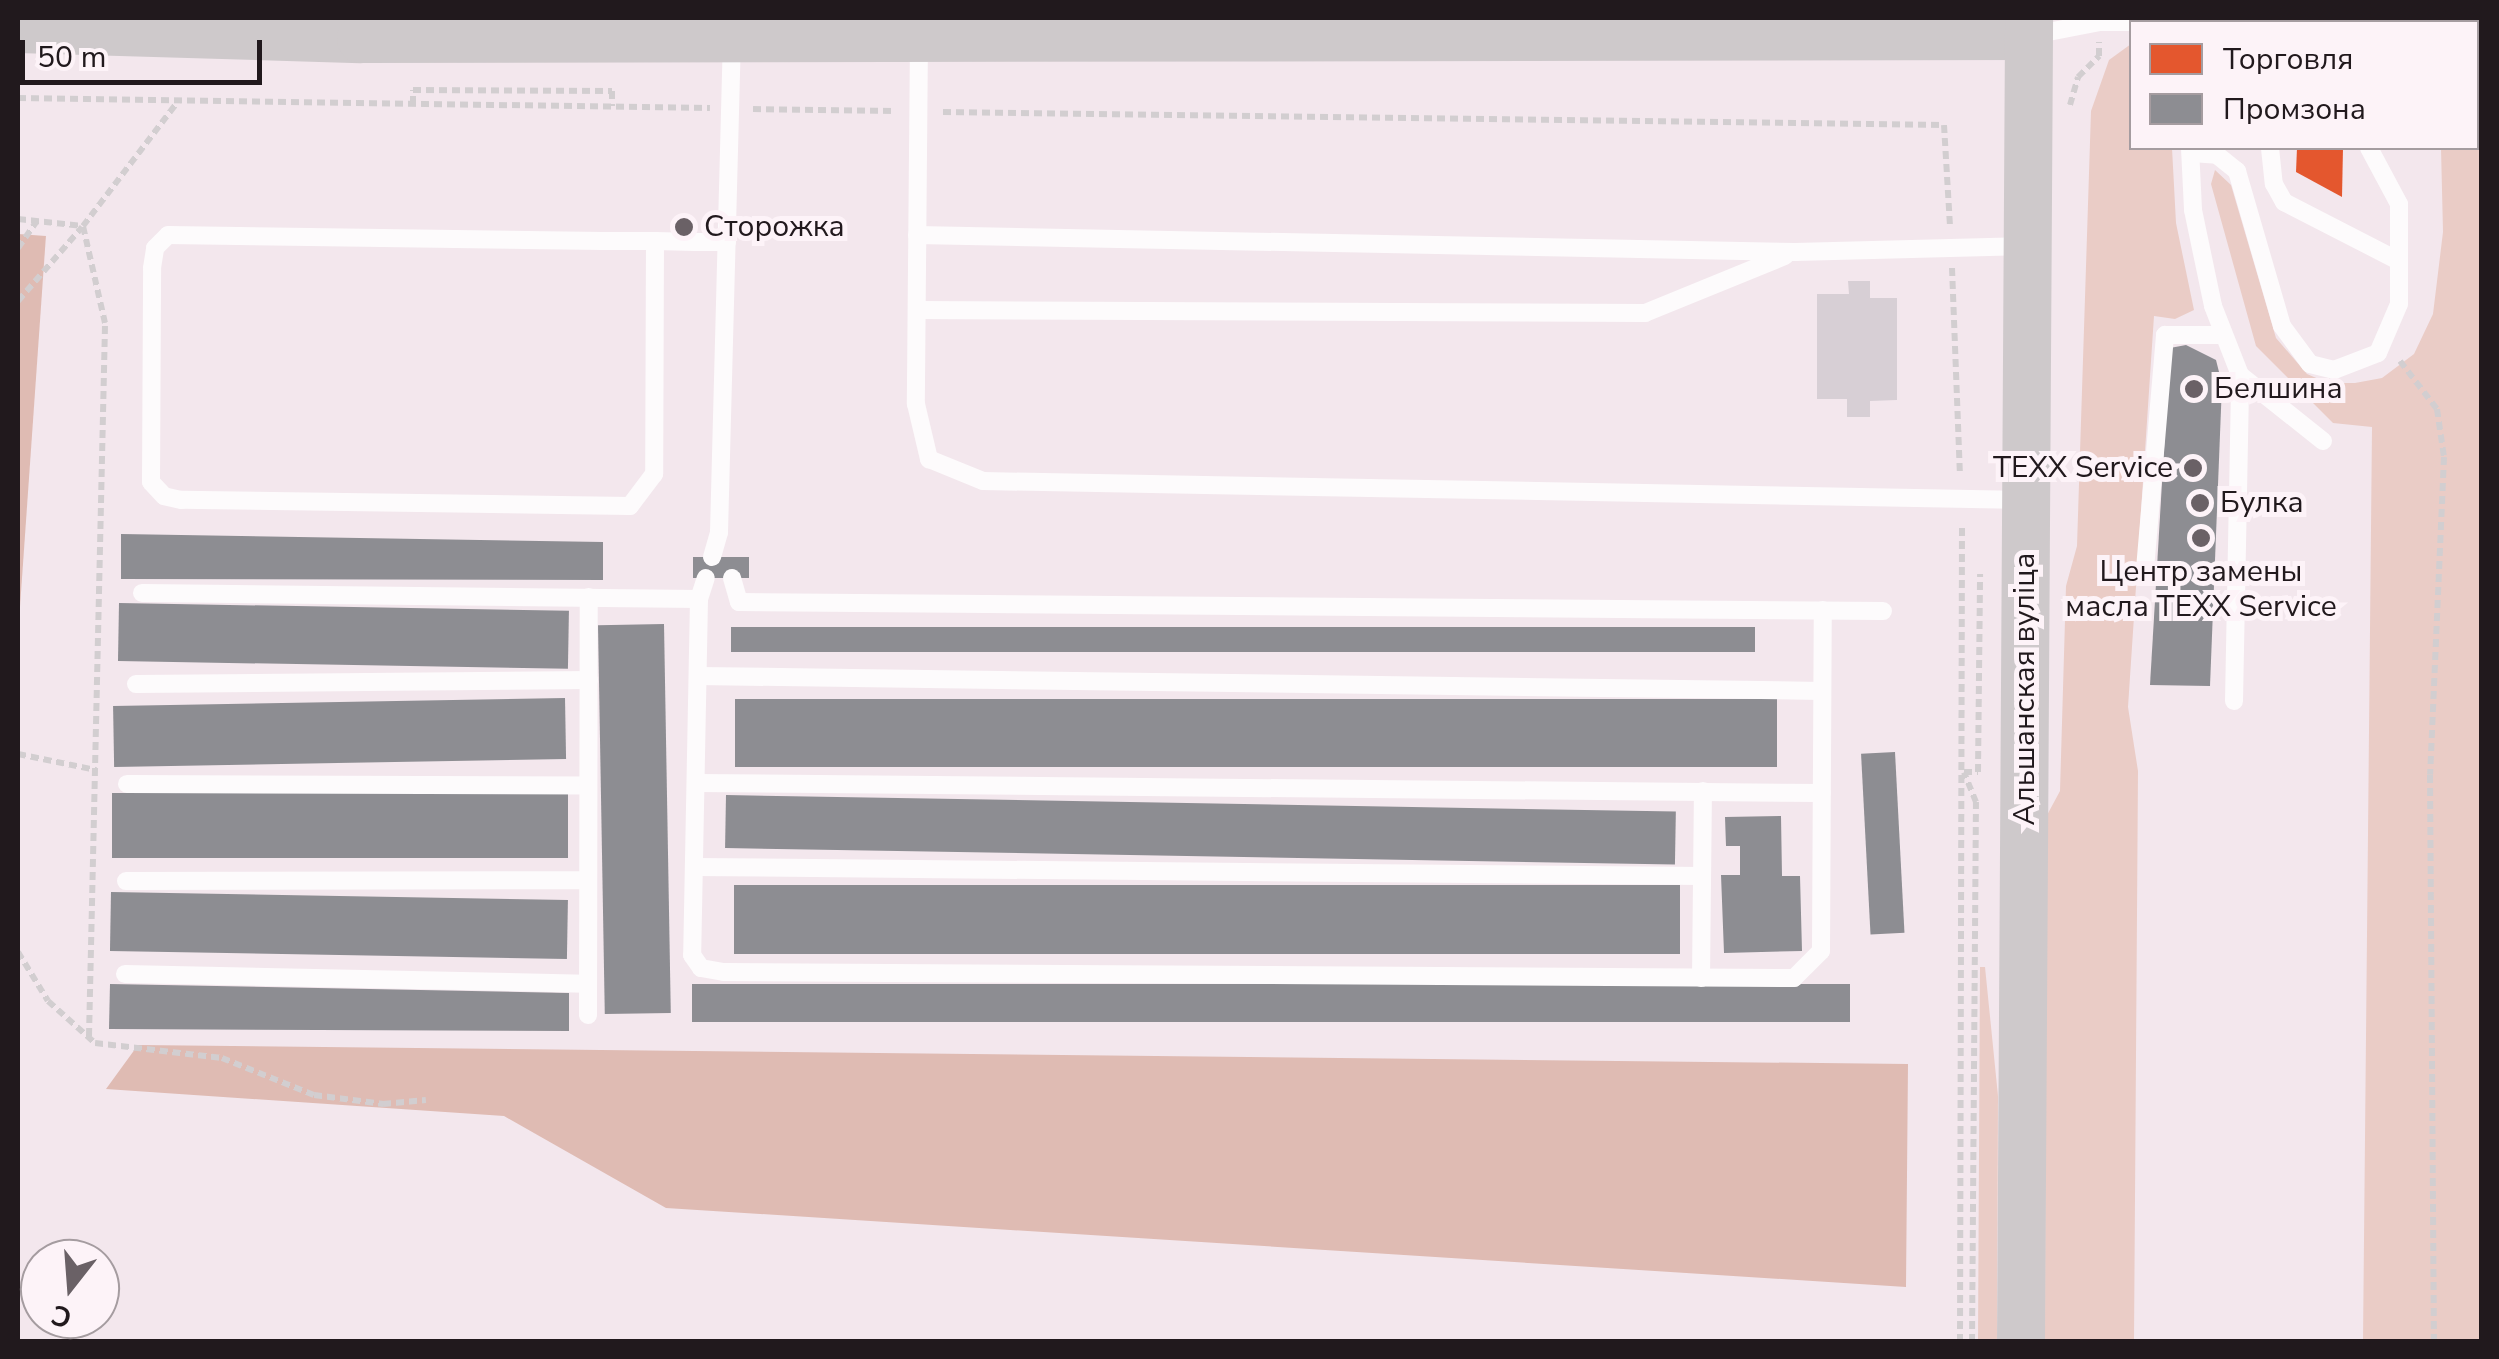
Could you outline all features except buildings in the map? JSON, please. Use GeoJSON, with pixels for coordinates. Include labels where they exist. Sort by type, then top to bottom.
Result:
{"type":"FeatureCollection","features":[{"type":"Feature","properties":{"kind":"main road"},"geometry":{"type":"LineString","coordinates":[[18,29],[360,39],[732,37],[869,27],[920,37],[1411,28],[2028,27]]}},
{"type":"Feature","properties":{"kind":"main road","name":"Альшанская вуліца"},"geometry":{"type":"LineString","coordinates":[[2022,1342],[2028,27]]}},
{"type":"Feature","properties":{"kind":"lane"},"geometry":{"type":"LineString","coordinates":[[2028,27],[2129,22]]}},
{"type":"Feature","properties":{"kind":"lane"},"geometry":{"type":"LineString","coordinates":[[719,557],[732,37]]}},
{"type":"Feature","properties":{"kind":"lane"},"geometry":{"type":"LineString","coordinates":[[920,37],[916,404],[929,458],[982,480],[1961,502],[2026,500]]}},
{"type":"Feature","properties":{"kind":"lane"},"geometry":{"type":"LineString","coordinates":[[2234,702],[2240,375],[2223,334],[2193,210],[2190,150],[2217,155],[2236,172],[2282,326],[2310,364],[2334,370],[2357,365],[2385,342],[2400,304],[2399,204],[2369,150]]}},
{"type":"Feature","properties":{"kind":"lane"},"geometry":{"type":"LineString","coordinates":[[2270,150],[2274,184],[2284,202],[2398,261]]}},
{"type":"Feature","properties":{"kind":"lane"},"geometry":{"type":"LineString","coordinates":[[655,242],[654,474],[630,506],[181,500],[164,496],[151,482],[152,268],[155,248],[168,235],[726,242]]}},
{"type":"Feature","properties":{"kind":"lane"},"geometry":{"type":"LineString","coordinates":[[918,236],[1796,252],[2029,246]]}},
{"type":"Feature","properties":{"kind":"lane"},"geometry":{"type":"LineString","coordinates":[[917,310],[1645,313],[1796,252]]}},
{"type":"Feature","properties":{"kind":"lane"},"geometry":{"type":"LineString","coordinates":[[2145,569],[2165,335],[2223,334]]}},
{"type":"Feature","properties":{"kind":"lane"},"geometry":{"type":"LineString","coordinates":[[2240,375],[2322,441]]}},
{"type":"Feature","properties":{"kind":"lane"},"geometry":{"type":"LineString","coordinates":[[706,578],[700,599],[692,955],[701,968],[724,972],[1794,978],[1821,951],[1824,610]]}},
{"type":"Feature","properties":{"kind":"lane"},"geometry":{"type":"LineString","coordinates":[[732,578],[740,602],[1883,611]]}},
{"type":"Feature","properties":{"kind":"lane"},"geometry":{"type":"LineString","coordinates":[[142,594],[700,599]]}},
{"type":"Feature","properties":{"kind":"lane"},"geometry":{"type":"LineString","coordinates":[[588,1015],[585,984],[589,597]]}},
{"type":"Feature","properties":{"kind":"lane"},"geometry":{"type":"LineString","coordinates":[[698,676],[1822,691]]}},
{"type":"Feature","properties":{"kind":"lane"},"geometry":{"type":"LineString","coordinates":[[136,684],[589,680]]}},
{"type":"Feature","properties":{"kind":"lane"},"geometry":{"type":"LineString","coordinates":[[696,782],[1822,793]]}},
{"type":"Feature","properties":{"kind":"lane"},"geometry":{"type":"LineString","coordinates":[[126,784],[588,786]]}},
{"type":"Feature","properties":{"kind":"lane"},"geometry":{"type":"LineString","coordinates":[[1701,978],[1702,792]]}},
{"type":"Feature","properties":{"kind":"lane"},"geometry":{"type":"LineString","coordinates":[[694,866],[1702,876]]}},
{"type":"Feature","properties":{"kind":"lane"},"geometry":{"type":"LineString","coordinates":[[126,881],[588,880]]}},
{"type":"Feature","properties":{"kind":"lane"},"geometry":{"type":"LineString","coordinates":[[124,974],[585,984]]}},
{"type":"Feature","properties":{"kind":"path"},"geometry":{"type":"LineString","coordinates":[[413,104],[413,90],[612,91],[612,106]]}},
{"type":"Feature","properties":{"kind":"path"},"geometry":{"type":"LineString","coordinates":[[18,98],[1944,125],[1961,502],[1964,772],[1960,1342]]}},
{"type":"Feature","properties":{"kind":"path"},"geometry":{"type":"LineString","coordinates":[[18,302],[179,100]]}},
{"type":"Feature","properties":{"kind":"path"},"geometry":{"type":"LineString","coordinates":[[18,219],[82,226]]}},
{"type":"Feature","properties":{"kind":"path"},"geometry":{"type":"LineString","coordinates":[[18,248],[36,220]]}},
{"type":"Feature","properties":{"kind":"path"},"geometry":{"type":"LineString","coordinates":[[82,226],[105,323],[89,1036]]}},
{"type":"Feature","properties":{"kind":"path"},"geometry":{"type":"LineString","coordinates":[[18,294],[26,289]]}},
{"type":"Feature","properties":{"kind":"path"},"geometry":{"type":"LineString","coordinates":[[2385,342],[2437,410],[2444,457],[2430,775],[2434,1342]]}},
{"type":"Feature","properties":{"kind":"path"},"geometry":{"type":"LineString","coordinates":[[1964,772],[1978,772],[1980,574]]}},
{"type":"Feature","properties":{"kind":"path"},"geometry":{"type":"LineString","coordinates":[[18,754],[96,770]]}},
{"type":"Feature","properties":{"kind":"path"},"geometry":{"type":"LineString","coordinates":[[1964,772],[1976,802],[1972,1342]]}},
{"type":"Feature","properties":{"kind":"path"},"geometry":{"type":"LineString","coordinates":[[18,952],[48,1001],[89,1036],[112,1047],[222,1058],[314,1095],[383,1104],[426,1100]]}},
{"type":"Feature","properties":{"kind":"shaded area"},"geometry":{"type":"Polygon","coordinates":[[[2400,18],[2481,18],[2481,1341],[2363,1341],[2372,427],[2333,423],[2256,346],[2211,184],[2215,170],[2231,185],[2276,338],[2307,374],[2328,383],[2382,378],[2414,354],[2433,314],[2443,232],[2441,150],[2479,150],[2479,20],[2400,18]]]}},
{"type":"Feature","properties":{"kind":"shaded area"},"geometry":{"type":"Polygon","coordinates":[[[2129,45],[2129,150],[2172,150],[2176,223],[2194,310],[2175,319],[2154,316],[2128,707],[2138,771],[2134,1341],[2045,1342],[2046,817],[2060,791],[2066,586],[2077,546],[2091,111],[2109,60],[2129,45]]]}},
{"type":"Feature","properties":{"kind":"shaded area"},"geometry":{"type":"Polygon","coordinates":[[[18,234],[46,236],[18,635],[18,234]]]}},
{"type":"Feature","properties":{"kind":"shaded area"},"geometry":{"type":"Polygon","coordinates":[[[1980,967],[1985,967],[1998,1096],[1997,1342],[1978,1341],[1980,967]]]}},
{"type":"Feature","properties":{"kind":"shaded area"},"geometry":{"type":"Polygon","coordinates":[[[138,1045],[1908,1064],[1906,1287],[666,1208],[504,1116],[106,1089],[138,1045]]]}},
{"type":"Feature","properties":{"kind":"place","name":"Сторожка"},"geometry":{"type":"Point","coordinates":[684,227]}},
{"type":"Feature","properties":{"kind":"place","name":"Белшина"},"geometry":{"type":"Point","coordinates":[2194,389]}},
{"type":"Feature","properties":{"kind":"place","name":"TEXX Service"},"geometry":{"type":"Point","coordinates":[2193,468]}},
{"type":"Feature","properties":{"kind":"place","name":"Булка"},"geometry":{"type":"Point","coordinates":[2200,503]}},
{"type":"Feature","properties":{"kind":"place","name":"Центр замены масла TEXX Service"},"geometry":{"type":"Point","coordinates":[2201,538]}}]}
